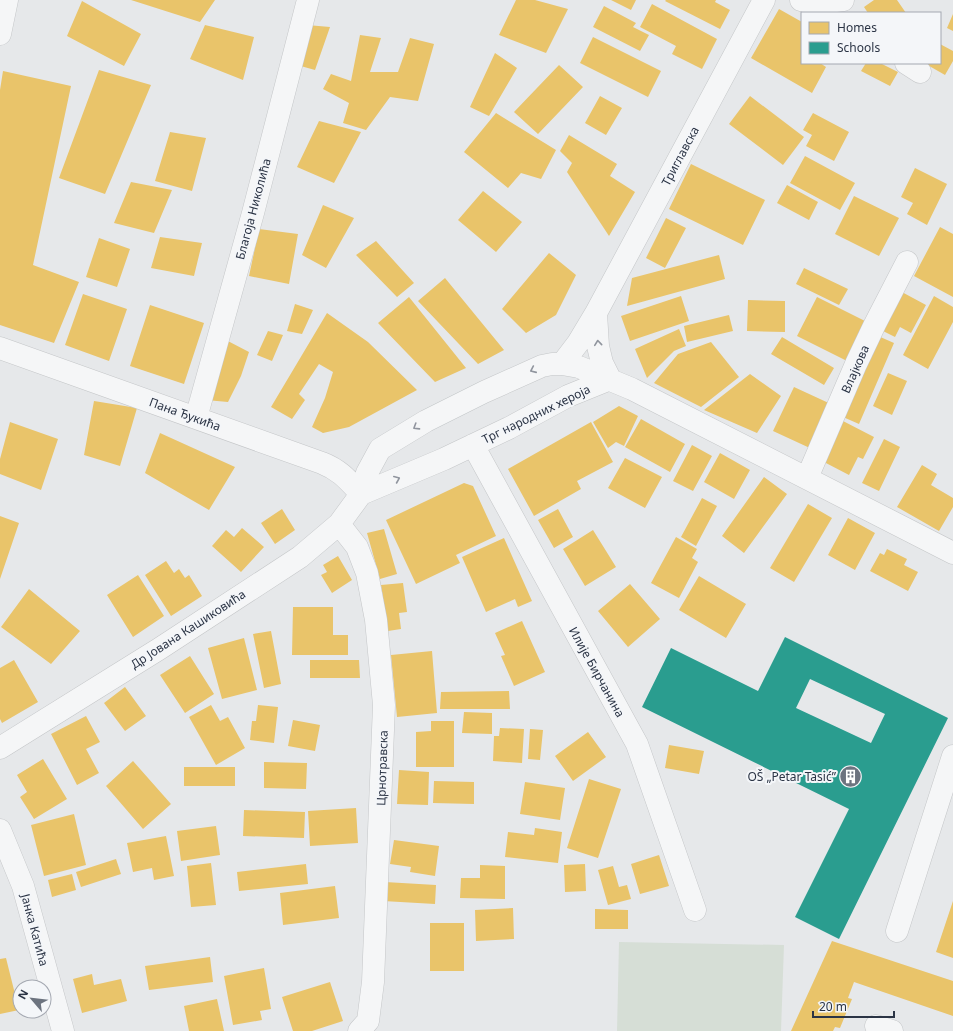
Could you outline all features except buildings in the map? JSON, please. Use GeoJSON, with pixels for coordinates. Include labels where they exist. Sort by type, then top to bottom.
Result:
{"type":"FeatureCollection","features":[{"type":"Feature","properties":{"kind":"street"},"geometry":{"type":"LineString","coordinates":[[0,34],[7,0]]}},
{"type":"Feature","properties":{"kind":"street","name":"Благоја Николића"},"geometry":{"type":"LineString","coordinates":[[196,418],[308,0]]}},
{"type":"Feature","properties":{"kind":"street","name":"Триглавска"},"geometry":{"type":"LineString","coordinates":[[562,364],[578,343],[596,313],[764,0]]}},
{"type":"Feature","properties":{"kind":"street"},"geometry":{"type":"LineString","coordinates":[[814,6],[843,0]]}},
{"type":"Feature","properties":{"kind":"street","name":"Влајкова"},"geometry":{"type":"LineString","coordinates":[[807,478],[859,357],[907,262]]}},
{"type":"Feature","properties":{"kind":"street"},"geometry":{"type":"LineString","coordinates":[[596,313],[598,346],[602,364],[610,380],[655,400],[953,553]]}},
{"type":"Feature","properties":{"kind":"street","name":"Пана Ђукића"},"geometry":{"type":"LineString","coordinates":[[0,348],[334,467],[344,475],[361,494]]}},
{"type":"Feature","properties":{"kind":"street","name":"Трг народних хероја"},"geometry":{"type":"LineString","coordinates":[[361,494],[367,472],[380,449],[426,421],[484,392],[542,366],[562,364],[579,367],[610,380]]}},
{"type":"Feature","properties":{"kind":"street","name":"Трг народних хероја"},"geometry":{"type":"LineString","coordinates":[[361,494],[444,459],[509,428],[568,396],[610,380]]}},
{"type":"Feature","properties":{"kind":"street","name":"Илије Бирчанина"},"geometry":{"type":"LineString","coordinates":[[473,445],[637,744],[694,910]]}},
{"type":"Feature","properties":{"kind":"street","name":"Др Јована Кашиковића"},"geometry":{"type":"LineString","coordinates":[[0,748],[159,649],[300,557],[339,524],[361,494]]}},
{"type":"Feature","properties":{"kind":"street","name":"Црнотравска"},"geometry":{"type":"LineString","coordinates":[[339,524],[357,547],[367,573],[376,620],[384,705],[373,982],[363,1026]]}},
{"type":"Feature","properties":{"kind":"street"},"geometry":{"type":"LineString","coordinates":[[897,930],[953,756]]}},
{"type":"Feature","properties":{"kind":"street","name":"Јанка Катића"},"geometry":{"type":"LineString","coordinates":[[0,830],[23,886],[63,1031]]}},
{"type":"Feature","properties":{"kind":"shaded area"},"geometry":{"type":"Polygon","coordinates":[[[619,942],[784,945],[781,1031],[617,1031],[619,942]]]}},
{"type":"Feature","properties":{"kind":"place","name":"OŠ „Petar Tasić”"},"geometry":{"type":"Point","coordinates":[851,776]}}]}
